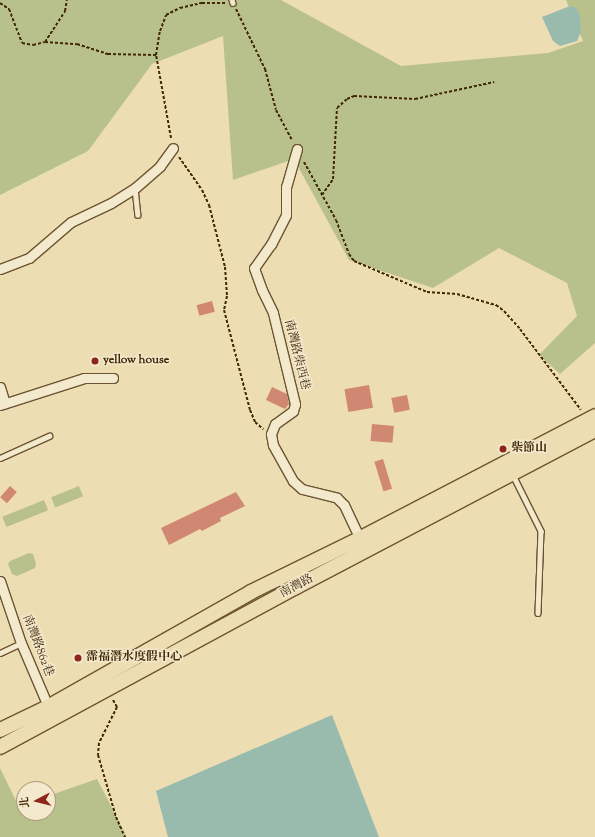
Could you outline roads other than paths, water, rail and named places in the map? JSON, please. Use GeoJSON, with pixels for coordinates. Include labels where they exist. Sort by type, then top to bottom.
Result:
{"type":"FeatureCollection","features":[{"type":"Feature","properties":{"kind":"main road","name":"南灣路"},"geometry":{"type":"LineString","coordinates":[[0,747],[51,713],[251,592],[363,544],[512,473],[593,422]]}},
{"type":"Feature","properties":{"kind":"main road","name":"南灣路"},"geometry":{"type":"LineString","coordinates":[[0,730],[51,713],[108,690],[363,544],[593,422]]}},
{"type":"Feature","properties":{"kind":"street"},"geometry":{"type":"LineString","coordinates":[[0,269],[29,258],[71,222],[111,204],[135,188],[160,166],[173,148]]}},
{"type":"Feature","properties":{"kind":"street","name":"南灣路柴西巷"},"geometry":{"type":"LineString","coordinates":[[297,149],[286,187],[286,215],[271,244],[254,268],[273,313],[295,404],[293,411],[275,424],[271,434],[273,445],[293,481],[302,489],[336,498],[344,505],[363,544]]}},
{"type":"Feature","properties":{"kind":"street"},"geometry":{"type":"LineString","coordinates":[[0,387],[2,404],[84,378],[113,378]]}},
{"type":"Feature","properties":{"kind":"street","name":"南灣路862巷"},"geometry":{"type":"LineString","coordinates":[[0,581],[22,643],[51,713]]}},
{"type":"Feature","properties":{"kind":"lane"},"geometry":{"type":"LineString","coordinates":[[135,188],[138,215]]}},
{"type":"Feature","properties":{"kind":"lane"},"geometry":{"type":"LineString","coordinates":[[0,458],[49,436]]}},
{"type":"Feature","properties":{"kind":"lane"},"geometry":{"type":"LineString","coordinates":[[512,473],[541,531],[538,613]]}},
{"type":"Feature","properties":{"kind":"lane"},"geometry":{"type":"LineString","coordinates":[[0,653],[22,643]]}},
{"type":"Feature","properties":{"kind":"place","name":"yellow house"},"geometry":{"type":"Point","coordinates":[95,361]}},
{"type":"Feature","properties":{"kind":"place","name":"柴節山"},"geometry":{"type":"Point","coordinates":[503,449]}},
{"type":"Feature","properties":{"kind":"place","name":"霈福潛水度假中心"},"geometry":{"type":"Point","coordinates":[78,658]}}]}
